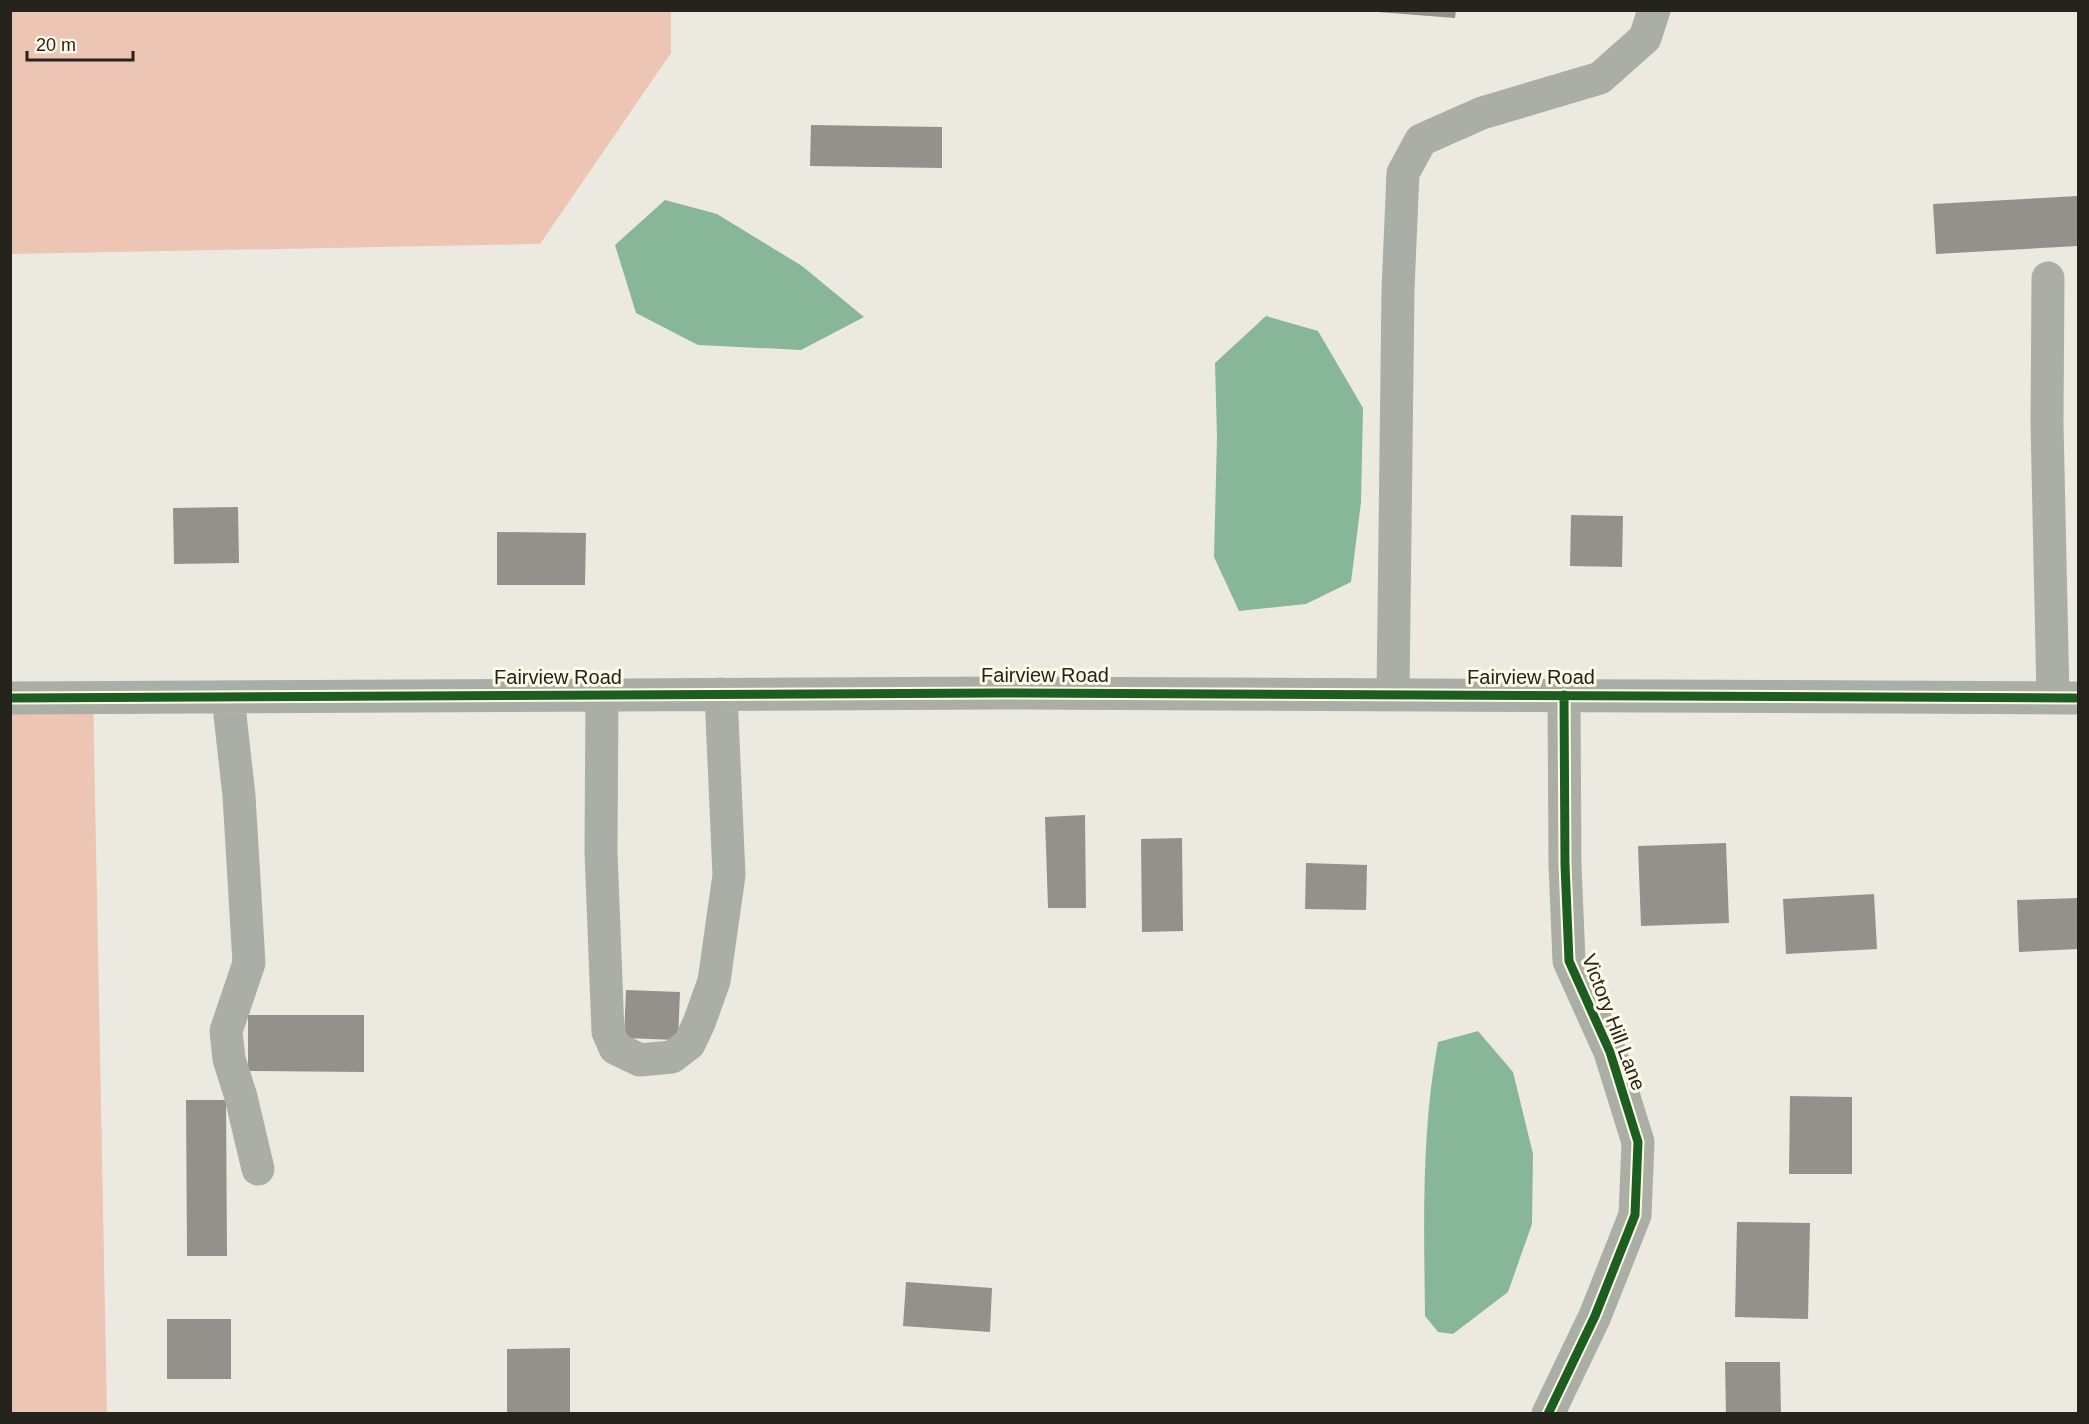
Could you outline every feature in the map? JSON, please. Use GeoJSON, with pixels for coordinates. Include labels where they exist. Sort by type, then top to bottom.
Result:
{"type":"FeatureCollection","features":[{"type":"Feature","properties":{"kind":"street"},"geometry":{"type":"LineString","coordinates":[[1393,694],[1398,290],[1403,174],[1421,140],[1482,113],[1600,78],[1645,38],[1654,10]]}},
{"type":"Feature","properties":{"kind":"street"},"geometry":{"type":"LineString","coordinates":[[2048,278],[2047,423],[2066,698]]}},
{"type":"Feature","properties":{"kind":"street"},"geometry":{"type":"LineString","coordinates":[[602,695],[601,852],[608,1032],[615,1048],[640,1060],[672,1057],[689,1044],[714,981],[729,875],[721,694]]}},
{"type":"Feature","properties":{"kind":"street","name":"Fairview Road"},"geometry":{"type":"LineString","coordinates":[[10,698],[721,694],[1393,694],[2066,698]]}},
{"type":"Feature","properties":{"kind":"street","name":"Victory Hill Lane"},"geometry":{"type":"LineString","coordinates":[[1548,1413],[1596,1316],[1635,1215],[1638,1142],[1610,1052],[1569,961],[1565,865],[1564,695]]}},
{"type":"Feature","properties":{"kind":"street"},"geometry":{"type":"LineString","coordinates":[[228,697],[238,796],[249,963],[226,1031],[229,1059],[241,1097],[258,1169]]}},
{"type":"Feature","properties":{"kind":"shaded area"},"geometry":{"type":"Polygon","coordinates":[[[10,11],[671,11],[671,53],[540,244],[11,254],[10,11]]]}},
{"type":"Feature","properties":{"kind":"shaded area"},"geometry":{"type":"Polygon","coordinates":[[[665,200],[717,214],[802,266],[864,317],[801,350],[698,345],[636,313],[615,245],[665,200]]]}},
{"type":"Feature","properties":{"kind":"shaded area"},"geometry":{"type":"Polygon","coordinates":[[[1266,316],[1318,331],[1363,408],[1361,502],[1351,582],[1306,604],[1239,611],[1214,557],[1217,438],[1215,363],[1266,316]]]}},
{"type":"Feature","properties":{"kind":"shaded area"},"geometry":{"type":"Polygon","coordinates":[[[93,692],[107,1413],[11,1413],[10,694],[93,692]]]}},
{"type":"Feature","properties":{"kind":"shaded area"},"geometry":{"type":"Polygon","coordinates":[[[1478,1031],[1513,1072],[1533,1154],[1532,1224],[1508,1292],[1453,1334],[1438,1332],[1425,1316],[1426,1144],[1438,1042],[1478,1031]]]}},
{"type":"Feature","properties":{"kind":"building"},"geometry":{"type":"Polygon","coordinates":[[[1377,10],[1456,10],[1455,18],[1377,12],[1377,10]]]}},
{"type":"Feature","properties":{"kind":"building"},"geometry":{"type":"Polygon","coordinates":[[[811,125],[942,127],[942,168],[810,166],[811,125]]]}},
{"type":"Feature","properties":{"kind":"building"},"geometry":{"type":"Polygon","coordinates":[[[2078,196],[2078,246],[1936,254],[1933,204],[2078,196]]]}},
{"type":"Feature","properties":{"kind":"building"},"geometry":{"type":"Polygon","coordinates":[[[238,507],[239,563],[174,564],[173,508],[238,507]]]}},
{"type":"Feature","properties":{"kind":"building"},"geometry":{"type":"Polygon","coordinates":[[[1571,515],[1623,516],[1622,567],[1570,566],[1571,515]]]}},
{"type":"Feature","properties":{"kind":"building"},"geometry":{"type":"Polygon","coordinates":[[[497,532],[586,533],[585,585],[497,585],[497,532]]]}},
{"type":"Feature","properties":{"kind":"building"},"geometry":{"type":"Polygon","coordinates":[[[1085,815],[1086,908],[1048,908],[1045,817],[1085,815]]]}},
{"type":"Feature","properties":{"kind":"building"},"geometry":{"type":"Polygon","coordinates":[[[1182,838],[1183,931],[1142,932],[1141,839],[1182,838]]]}},
{"type":"Feature","properties":{"kind":"building"},"geometry":{"type":"Polygon","coordinates":[[[1726,843],[1729,923],[1641,926],[1638,846],[1726,843]]]}},
{"type":"Feature","properties":{"kind":"building"},"geometry":{"type":"Polygon","coordinates":[[[1306,863],[1367,865],[1366,910],[1305,909],[1306,863]]]}},
{"type":"Feature","properties":{"kind":"building"},"geometry":{"type":"Polygon","coordinates":[[[1874,894],[1877,949],[1786,954],[1783,899],[1874,894]]]}},
{"type":"Feature","properties":{"kind":"building"},"geometry":{"type":"Polygon","coordinates":[[[2078,898],[2078,949],[2019,952],[2017,900],[2078,898]]]}},
{"type":"Feature","properties":{"kind":"building"},"geometry":{"type":"Polygon","coordinates":[[[626,990],[680,992],[678,1040],[624,1038],[626,990]]]}},
{"type":"Feature","properties":{"kind":"building"},"geometry":{"type":"Polygon","coordinates":[[[248,1015],[364,1015],[364,1072],[248,1071],[248,1015]]]}},
{"type":"Feature","properties":{"kind":"building"},"geometry":{"type":"Polygon","coordinates":[[[1790,1096],[1852,1097],[1852,1174],[1789,1174],[1790,1096]]]}},
{"type":"Feature","properties":{"kind":"building"},"geometry":{"type":"Polygon","coordinates":[[[186,1100],[226,1100],[227,1256],[187,1256],[186,1100]]]}},
{"type":"Feature","properties":{"kind":"building"},"geometry":{"type":"Polygon","coordinates":[[[1737,1222],[1810,1223],[1808,1319],[1735,1317],[1737,1222]]]}},
{"type":"Feature","properties":{"kind":"building"},"geometry":{"type":"Polygon","coordinates":[[[906,1282],[992,1288],[990,1332],[903,1326],[906,1282]]]}},
{"type":"Feature","properties":{"kind":"building"},"geometry":{"type":"Polygon","coordinates":[[[167,1319],[231,1319],[231,1379],[167,1379],[167,1319]]]}},
{"type":"Feature","properties":{"kind":"building"},"geometry":{"type":"Polygon","coordinates":[[[570,1348],[570,1414],[507,1414],[507,1349],[570,1348]]]}},
{"type":"Feature","properties":{"kind":"building"},"geometry":{"type":"Polygon","coordinates":[[[1725,1362],[1780,1362],[1781,1414],[1726,1414],[1725,1362]]]}},
{"type":"Feature","properties":{"kind":"cycle path"},"geometry":{"type":"LineString","coordinates":[[10,698],[1000,693],[2078,698]]}},
{"type":"Feature","properties":{"kind":"cycle path"},"geometry":{"type":"LineString","coordinates":[[1548,1414],[1595,1316],[1635,1215],[1638,1142],[1610,1052],[1569,961],[1565,865],[1564,695]]}}]}
